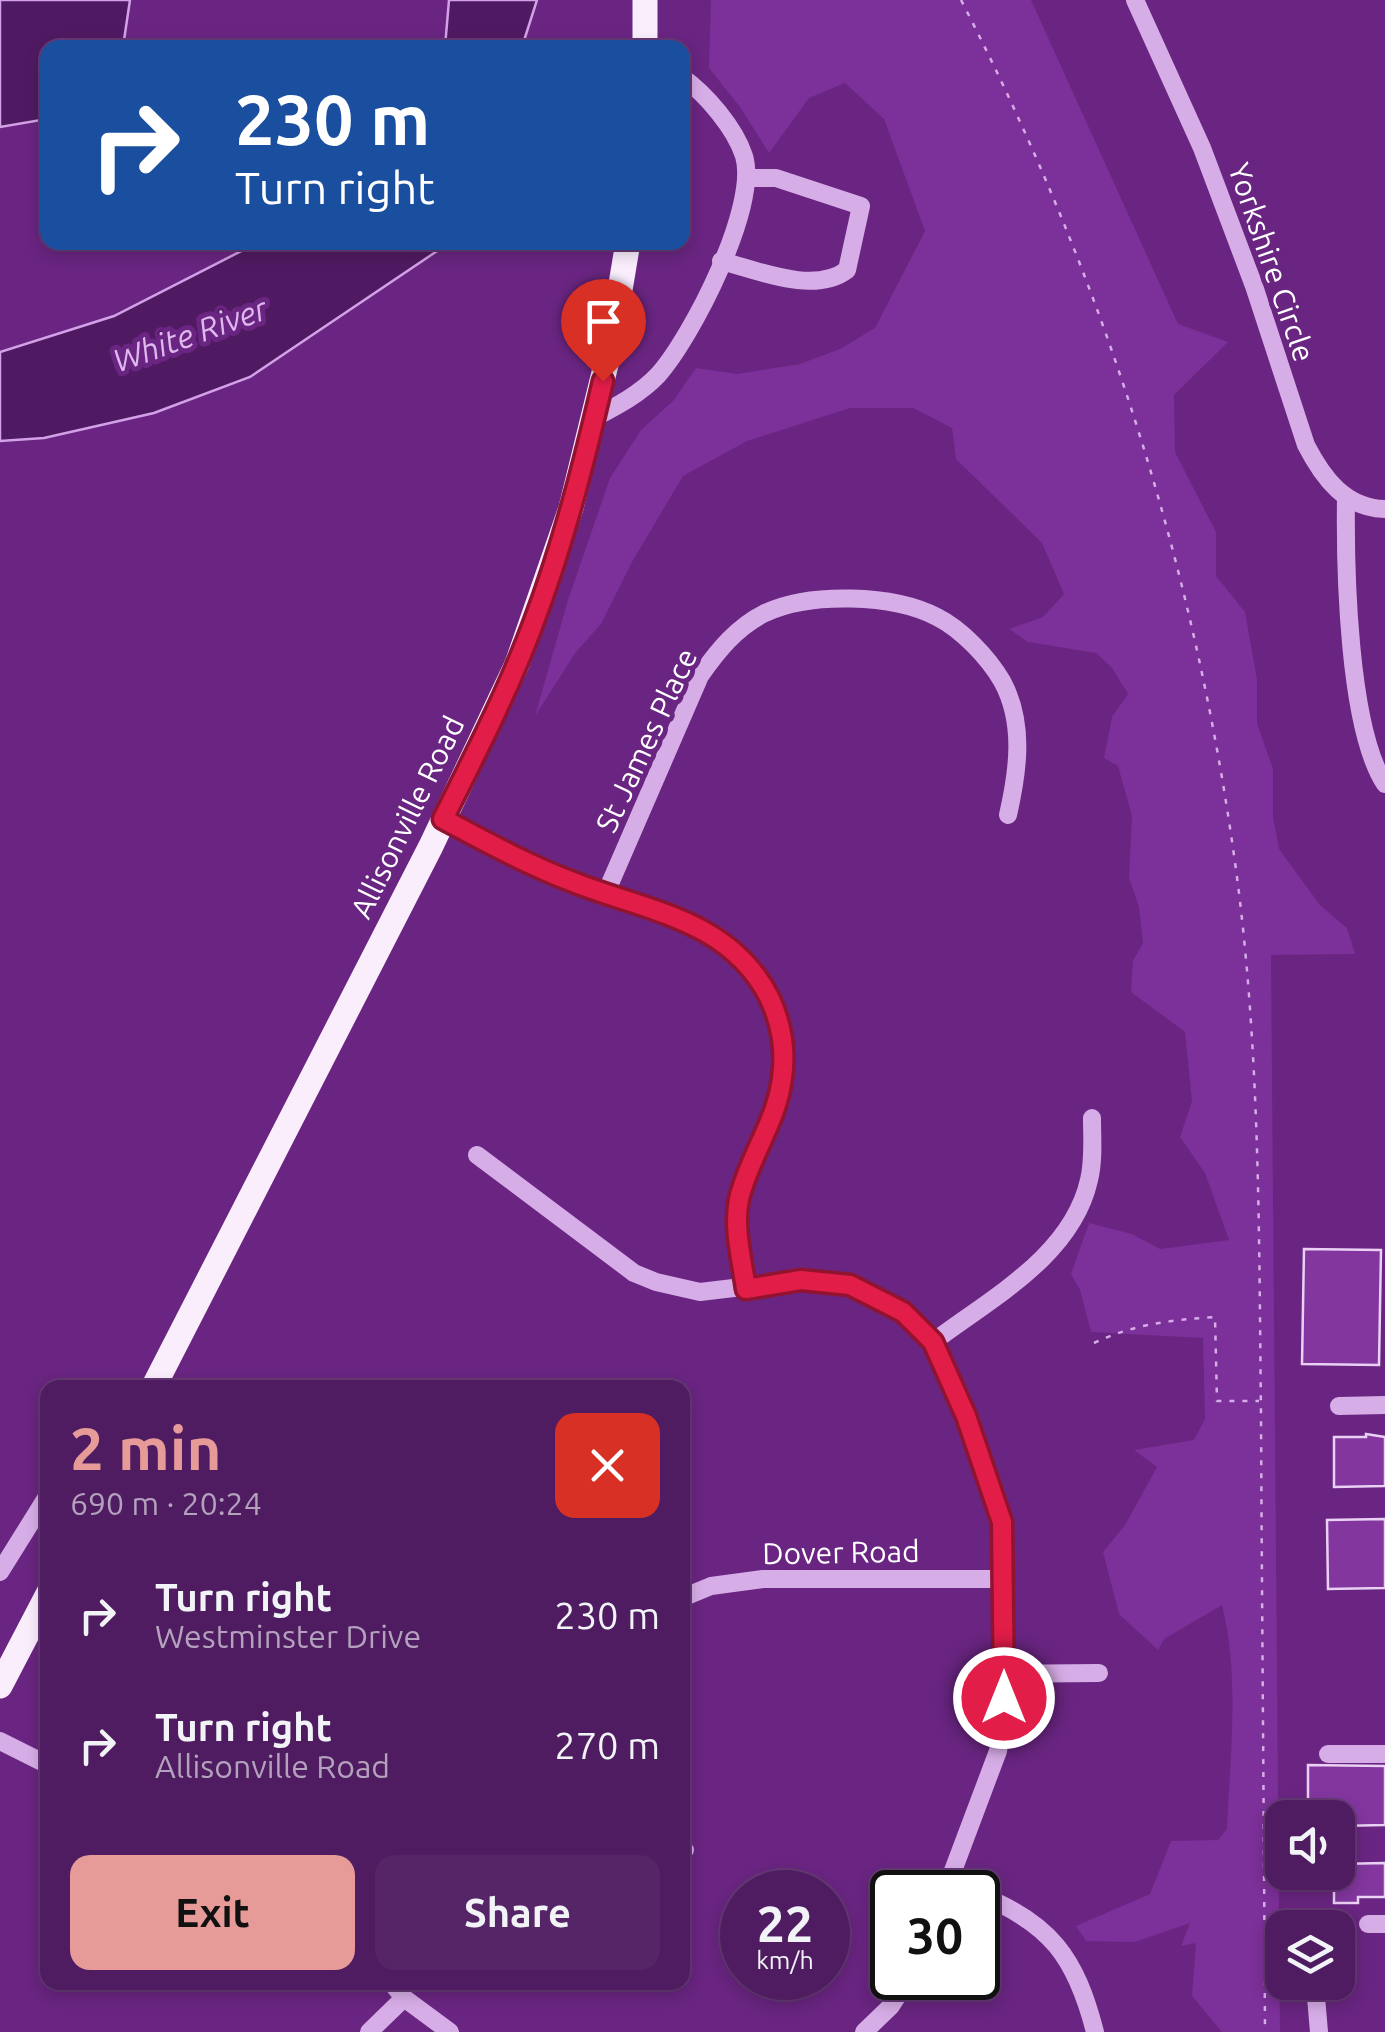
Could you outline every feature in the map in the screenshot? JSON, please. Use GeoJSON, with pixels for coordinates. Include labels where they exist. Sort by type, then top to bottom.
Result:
{"type":"FeatureCollection","features":[{"type":"Feature","properties":{"kind":"main road"},"geometry":{"type":"LineString","coordinates":[[644,40],[645,0]]}},
{"type":"Feature","properties":{"kind":"main road","name":"Allisonville Road"},"geometry":{"type":"LineString","coordinates":[[158,1380],[494,717],[534,622],[571,508],[594,418],[627,250]]}},
{"type":"Feature","properties":{"kind":"main road"},"geometry":{"type":"LineString","coordinates":[[0,1686],[40,1609]]}},
{"type":"Feature","properties":{"kind":"street","name":"Yorkshire Circle"},"geometry":{"type":"LineString","coordinates":[[1136,0],[1202,148],[1254,286],[1306,445],[1317,466],[1346,498]]}},
{"type":"Feature","properties":{"kind":"street"},"geometry":{"type":"LineString","coordinates":[[594,418],[636,394],[658,375],[686,336],[708,296],[744,200],[744,156],[731,130],[690,86]]}},
{"type":"Feature","properties":{"kind":"street"},"geometry":{"type":"LineString","coordinates":[[721,261],[806,280],[838,277],[848,270],[861,206],[776,178],[747,178]]}},
{"type":"Feature","properties":{"kind":"street"},"geometry":{"type":"LineString","coordinates":[[1385,509],[1364,507],[1346,498],[1345,558],[1364,735],[1385,784]]}},
{"type":"Feature","properties":{"kind":"street","name":"St James Place"},"geometry":{"type":"LineString","coordinates":[[605,895],[700,676],[714,655],[751,621],[810,599],[859,599],[914,608],[938,617],[982,654],[1002,681],[1012,706],[1018,742],[1017,777],[1008,815]]}},
{"type":"Feature","properties":{"kind":"street"},"geometry":{"type":"LineString","coordinates":[[443,819],[523,861],[605,895],[676,916],[716,936],[750,967],[774,1007],[782,1034],[782,1080],[738,1202],[738,1241],[746,1289]]}},
{"type":"Feature","properties":{"kind":"street"},"geometry":{"type":"LineString","coordinates":[[933,1342],[1038,1263],[1071,1225],[1090,1178],[1092,1118]]}},
{"type":"Feature","properties":{"kind":"street"},"geometry":{"type":"LineString","coordinates":[[477,1156],[634,1273],[656,1282],[700,1292],[801,1280],[850,1285],[903,1312],[933,1342],[966,1416],[1002,1522],[1003,1723],[998,1751],[953,1870]]}},
{"type":"Feature","properties":{"kind":"street"},"geometry":{"type":"LineString","coordinates":[[1340,1406],[1385,1405]]}},
{"type":"Feature","properties":{"kind":"street"},"geometry":{"type":"LineString","coordinates":[[0,1572],[40,1508]]}},
{"type":"Feature","properties":{"kind":"street","name":"Dover Road"},"geometry":{"type":"LineString","coordinates":[[690,1595],[711,1586],[764,1578],[1004,1579]]}},
{"type":"Feature","properties":{"kind":"street"},"geometry":{"type":"LineString","coordinates":[[1004,1674],[1099,1673]]}},
{"type":"Feature","properties":{"kind":"street"},"geometry":{"type":"LineString","coordinates":[[0,1741],[40,1761]]}},
{"type":"Feature","properties":{"kind":"street"},"geometry":{"type":"LineString","coordinates":[[1328,1754],[1385,1754]]}},
{"type":"Feature","properties":{"kind":"street"},"geometry":{"type":"LineString","coordinates":[[1000,1906],[1030,1922],[1062,1952],[1076,1972],[1095,2032]]}},
{"type":"Feature","properties":{"kind":"street"},"geometry":{"type":"LineString","coordinates":[[398,1990],[450,2032]]}},
{"type":"Feature","properties":{"kind":"street"},"geometry":{"type":"LineString","coordinates":[[368,2032],[404,1998]]}},
{"type":"Feature","properties":{"kind":"street"},"geometry":{"type":"LineString","coordinates":[[864,2032],[895,2000]]}},
{"type":"Feature","properties":{"kind":"street"},"geometry":{"type":"LineString","coordinates":[[1316,2000],[1319,2032]]}},
{"type":"Feature","properties":{"kind":"path"},"geometry":{"type":"LineString","coordinates":[[961,0],[1030,143],[1115,359],[1162,507],[1200,664],[1228,817],[1247,972],[1257,1127],[1265,2032]]}},
{"type":"Feature","properties":{"kind":"path"},"geometry":{"type":"LineString","coordinates":[[1094,1343],[1122,1330],[1157,1321],[1215,1317],[1217,1402],[1261,1400]]}},
{"type":"Feature","properties":{"kind":"shaded area"},"geometry":{"type":"Polygon","coordinates":[[[711,0],[1031,0],[1178,324],[1228,342],[1174,395],[1175,452],[1216,532],[1216,576],[1245,612],[1257,679],[1257,723],[1273,769],[1273,817],[1279,849],[1320,905],[1347,928],[1355,954],[1271,955],[1278,1800],[1265,1800],[1265,1890],[1279,1890],[1279,1910],[1265,1910],[1265,2000],[1280,2000],[1280,2032],[1222,2032],[1192,1996],[1196,1943],[1181,1946],[1190,1923],[1135,1942],[1086,1941],[1076,1926],[1150,1894],[1171,1841],[1218,1840],[1227,1829],[1231,1744],[1231,1660],[1222,1605],[1164,1639],[1158,1650],[1119,1614],[1103,1552],[1125,1525],[1157,1467],[1134,1450],[1194,1440],[1205,1419],[1203,1338],[1091,1332],[1080,1290],[1071,1274],[1089,1223],[1132,1234],[1160,1249],[1229,1240],[1205,1173],[1180,1137],[1192,1101],[1185,1032],[1131,992],[1133,961],[1143,943],[1139,907],[1129,878],[1132,816],[1118,766],[1104,758],[1112,717],[1128,694],[1112,668],[1096,653],[1028,642],[1009,629],[1043,617],[1064,594],[1042,543],[956,459],[952,428],[913,408],[850,408],[747,441],[683,476],[601,624],[576,652],[535,716],[568,600],[610,478],[641,430],[673,401],[696,368],[737,374],[800,364],[840,349],[875,328],[925,231],[884,119],[845,83],[809,98],[769,153],[709,68],[711,0]]]}},
{"type":"Feature","properties":{"kind":"water"},"geometry":{"type":"Polygon","coordinates":[[[0,0],[130,0],[124,40],[40,40],[40,120],[0,127],[0,0]]]}},
{"type":"Feature","properties":{"kind":"water"},"geometry":{"type":"Polygon","coordinates":[[[449,0],[537,0],[524,40],[446,40],[449,0]]]}},
{"type":"Feature","properties":{"kind":"water","name":"White River"},"geometry":{"type":"Polygon","coordinates":[[[243,250],[439,250],[250,377],[154,413],[44,438],[0,441],[0,352],[114,316],[243,250]]]}},
{"type":"Feature","properties":{"kind":"building"},"geometry":{"type":"Polygon","coordinates":[[[1304,1249],[1381,1250],[1379,1365],[1302,1364],[1304,1249]]]}},
{"type":"Feature","properties":{"kind":"building"},"geometry":{"type":"Polygon","coordinates":[[[1334,1437],[1385,1437],[1385,1486],[1334,1487],[1334,1437]]]}},
{"type":"Feature","properties":{"kind":"building"},"geometry":{"type":"Polygon","coordinates":[[[1385,1519],[1385,1588],[1328,1589],[1327,1520],[1385,1519]]]}},
{"type":"Feature","properties":{"kind":"building"},"geometry":{"type":"Polygon","coordinates":[[[1308,1765],[1385,1766],[1385,1825],[1355,1826],[1355,1800],[1308,1800],[1308,1765]]]}},
{"type":"Feature","properties":{"kind":"building"},"geometry":{"type":"Polygon","coordinates":[[[1385,1863],[1385,1897],[1358,1897],[1358,1903],[1334,1903],[1334,1890],[1355,1890],[1355,1864],[1385,1863]]]}},
{"type":"Feature","properties":{"kind":"route"},"geometry":{"type":"LineString","coordinates":[[603,381],[571,508],[534,622],[494,717],[443,819],[548,873],[697,925],[736,952],[763,986],[774,1007],[784,1055],[777,1100],[738,1202],[738,1241],[746,1289],[801,1280],[850,1285],[903,1312],[933,1342],[966,1416],[1002,1522],[1004,1698]]}}]}
